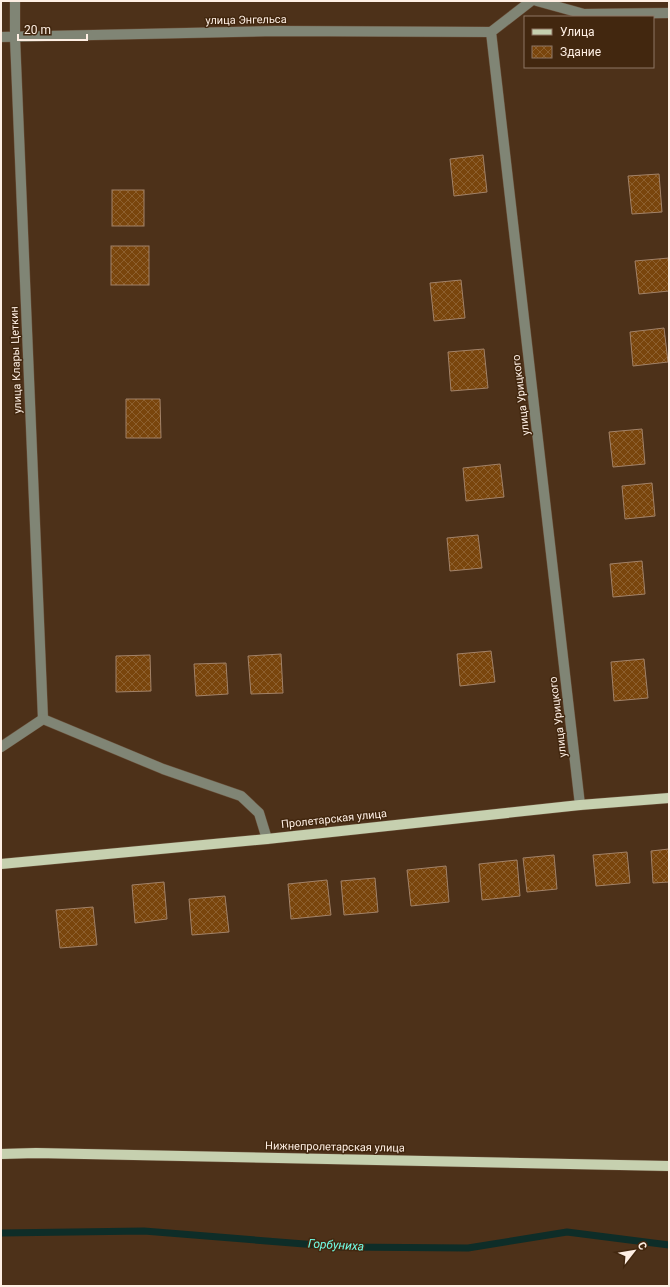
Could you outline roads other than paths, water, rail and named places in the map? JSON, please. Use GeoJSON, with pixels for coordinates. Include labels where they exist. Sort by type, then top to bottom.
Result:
{"type":"FeatureCollection","features":[{"type":"Feature","properties":{"kind":"main road","name":"Пролетарская улица"},"geometry":{"type":"LineString","coordinates":[[1,864],[266,839],[580,805],[669,798]]}},
{"type":"Feature","properties":{"kind":"main road","name":"Нижнепролетарская улица"},"geometry":{"type":"LineString","coordinates":[[1,1154],[36,1153],[669,1166]]}},
{"type":"Feature","properties":{"kind":"street","name":"улица Клары Цеткин"},"geometry":{"type":"LineString","coordinates":[[15,1],[14,38],[43,719]]}},
{"type":"Feature","properties":{"kind":"street"},"geometry":{"type":"LineString","coordinates":[[491,32],[530,1]]}},
{"type":"Feature","properties":{"kind":"street"},"geometry":{"type":"LineString","coordinates":[[537,1],[584,14],[669,13]]}},
{"type":"Feature","properties":{"kind":"street","name":"улица Энгельса"},"geometry":{"type":"LineString","coordinates":[[1,37],[14,38],[276,31],[491,32]]}},
{"type":"Feature","properties":{"kind":"street","name":"улица Урицкого"},"geometry":{"type":"LineString","coordinates":[[491,32],[580,805]]}},
{"type":"Feature","properties":{"kind":"street"},"geometry":{"type":"LineString","coordinates":[[1,747],[43,719],[163,769],[241,796],[259,813],[266,839]]}},
{"type":"Feature","properties":{"kind":"waterway","name":"Горбуниха"},"geometry":{"type":"LineString","coordinates":[[1,1233],[144,1231],[342,1247],[468,1248],[567,1232],[669,1245]]}}]}
